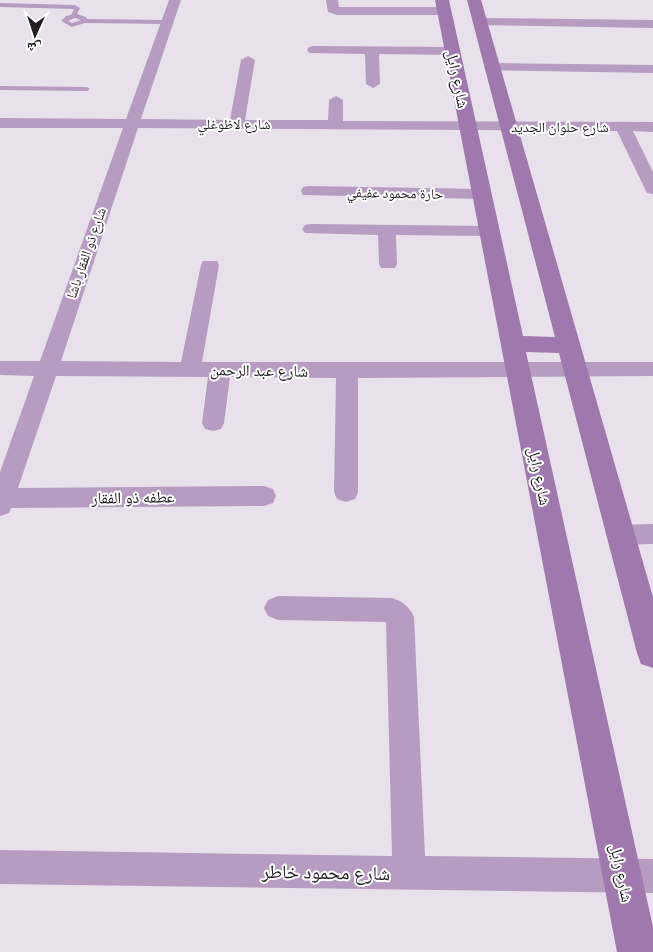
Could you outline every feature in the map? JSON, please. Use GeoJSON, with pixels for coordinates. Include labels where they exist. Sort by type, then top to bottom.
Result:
{"type":"FeatureCollection","features":[{"type":"Feature","properties":{"kind":"street","name":"شارع ذو الفقار باشا"},"geometry":{"type":"LineString","coordinates":[[1,502],[175,0]]}},
{"type":"Feature","properties":{"kind":"street"},"geometry":{"type":"LineString","coordinates":[[332,0],[332,10],[340,11],[442,6]]}},
{"type":"Feature","properties":{"kind":"street","name":"شارع رايل"},"geometry":{"type":"LineString","coordinates":[[474,0],[653,653]]}},
{"type":"Feature","properties":{"kind":"street","name":"شارع رايل"},"geometry":{"type":"LineString","coordinates":[[442,6],[515,357],[638,876],[638,952]]}},
{"type":"Feature","properties":{"kind":"street"},"geometry":{"type":"LineString","coordinates":[[479,22],[653,24]]}},
{"type":"Feature","properties":{"kind":"street"},"geometry":{"type":"LineString","coordinates":[[314,50],[452,51]]}},
{"type":"Feature","properties":{"kind":"street"},"geometry":{"type":"LineString","coordinates":[[372,50],[372,84]]}},
{"type":"Feature","properties":{"kind":"street"},"geometry":{"type":"LineString","coordinates":[[237,124],[248,60]]}},
{"type":"Feature","properties":{"kind":"street"},"geometry":{"type":"LineString","coordinates":[[491,67],[653,69]]}},
{"type":"Feature","properties":{"kind":"street"},"geometry":{"type":"LineString","coordinates":[[335,125],[336,100]]}},
{"type":"Feature","properties":{"kind":"street","name":"شارع لاظوغلي"},"geometry":{"type":"LineString","coordinates":[[0,123],[467,126]]}},
{"type":"Feature","properties":{"kind":"street","name":"شارع حلوان الجديد"},"geometry":{"type":"LineString","coordinates":[[467,126],[653,127]]}},
{"type":"Feature","properties":{"kind":"street"},"geometry":{"type":"LineString","coordinates":[[623,127],[653,189]]}},
{"type":"Feature","properties":{"kind":"street","name":"حارة محمود عفيفي"},"geometry":{"type":"LineString","coordinates":[[309,191],[481,194]]}},
{"type":"Feature","properties":{"kind":"street"},"geometry":{"type":"LineString","coordinates":[[311,229],[489,230]]}},
{"type":"Feature","properties":{"kind":"street"},"geometry":{"type":"LineString","coordinates":[[387,230],[388,264]]}},
{"type":"Feature","properties":{"kind":"street"},"geometry":{"type":"LineString","coordinates":[[190,370],[210,265]]}},
{"type":"Feature","properties":{"kind":"street"},"geometry":{"type":"LineString","coordinates":[[515,357],[571,358],[653,369]]}},
{"type":"Feature","properties":{"kind":"street","name":"شارع عبد الرحمن"},"geometry":{"type":"LineString","coordinates":[[0,368],[347,371],[515,357]]}},
{"type":"Feature","properties":{"kind":"street"},"geometry":{"type":"LineString","coordinates":[[213,423],[220,370]]}},
{"type":"Feature","properties":{"kind":"street"},"geometry":{"type":"LineString","coordinates":[[346,492],[347,371]]}},
{"type":"Feature","properties":{"kind":"street","name":"عطفه ذو الفقار"},"geometry":{"type":"LineString","coordinates":[[1,502],[264,496]]}},
{"type":"Feature","properties":{"kind":"street"},"geometry":{"type":"LineString","coordinates":[[621,535],[653,534]]}},
{"type":"Feature","properties":{"kind":"street"},"geometry":{"type":"LineString","coordinates":[[278,608],[392,610],[400,617],[409,873]]}},
{"type":"Feature","properties":{"kind":"street","name":"شارع محمود خاطر"},"geometry":{"type":"LineString","coordinates":[[0,867],[638,876]]}},
{"type":"Feature","properties":{"kind":"lane"},"geometry":{"type":"LineString","coordinates":[[0,5],[75,6],[77,10],[73,16]]}},
{"type":"Feature","properties":{"kind":"lane"},"geometry":{"type":"LineString","coordinates":[[84,21],[81,17],[73,16],[65,19],[65,23],[77,24],[84,21],[167,22]]}},
{"type":"Feature","properties":{"kind":"lane"},"geometry":{"type":"LineString","coordinates":[[0,88],[87,89]]}}]}
